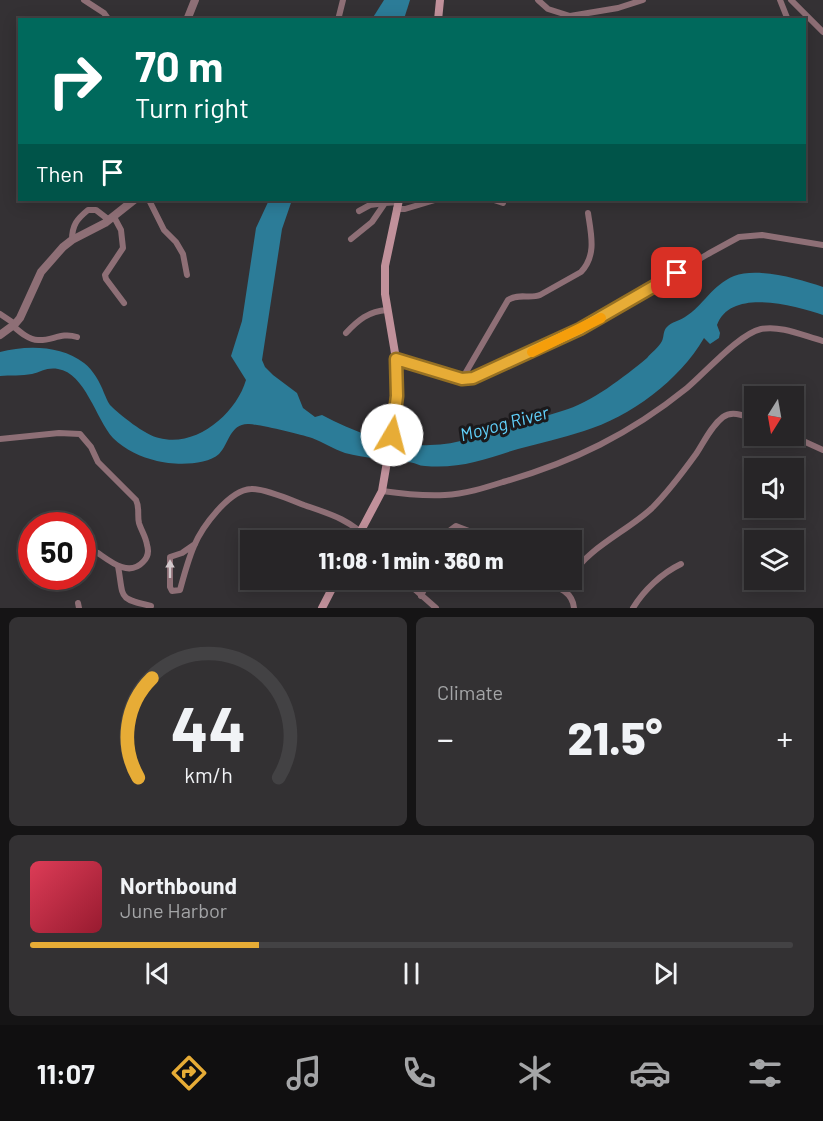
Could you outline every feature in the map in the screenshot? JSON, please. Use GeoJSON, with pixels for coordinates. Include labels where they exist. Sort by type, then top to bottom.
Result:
{"type":"FeatureCollection","features":[{"type":"Feature","properties":{"kind":"main road"},"geometry":{"type":"LineString","coordinates":[[438,18],[440,0]]}},
{"type":"Feature","properties":{"kind":"main road"},"geometry":{"type":"LineString","coordinates":[[362,530],[382,491],[395,416],[396,359],[387,310],[385,266],[398,204]]}},
{"type":"Feature","properties":{"kind":"main road"},"geometry":{"type":"LineString","coordinates":[[322,608],[331,590]]}},
{"type":"Feature","properties":{"kind":"street"},"geometry":{"type":"LineString","coordinates":[[84,0],[104,13],[108,18]]}},
{"type":"Feature","properties":{"kind":"street"},"geometry":{"type":"LineString","coordinates":[[188,18],[195,0]]}},
{"type":"Feature","properties":{"kind":"street"},"geometry":{"type":"LineString","coordinates":[[338,18],[343,0]]}},
{"type":"Feature","properties":{"kind":"street"},"geometry":{"type":"LineString","coordinates":[[538,0],[548,9],[570,18],[643,0]]}},
{"type":"Feature","properties":{"kind":"street"},"geometry":{"type":"LineString","coordinates":[[780,0],[787,18]]}},
{"type":"Feature","properties":{"kind":"street"},"geometry":{"type":"LineString","coordinates":[[791,0],[823,32]]}},
{"type":"Feature","properties":{"kind":"street"},"geometry":{"type":"LineString","coordinates":[[0,335],[14,325],[28,303],[41,272],[63,248],[72,240],[111,219],[133,201]]}},
{"type":"Feature","properties":{"kind":"street"},"geometry":{"type":"LineString","coordinates":[[150,201],[164,230],[176,242],[183,254],[187,275]]}},
{"type":"Feature","properties":{"kind":"street"},"geometry":{"type":"LineString","coordinates":[[359,211],[370,205],[398,204],[405,209],[432,201]]}},
{"type":"Feature","properties":{"kind":"street"},"geometry":{"type":"LineString","coordinates":[[497,201],[503,203]]}},
{"type":"Feature","properties":{"kind":"street"},"geometry":{"type":"LineString","coordinates":[[351,239],[372,222],[385,203]]}},
{"type":"Feature","properties":{"kind":"street"},"geometry":{"type":"LineString","coordinates":[[72,240],[75,221],[91,208],[111,219],[121,230],[123,248],[105,275],[124,303]]}},
{"type":"Feature","properties":{"kind":"street"},"geometry":{"type":"LineString","coordinates":[[462,379],[508,300],[518,296],[535,297],[585,268],[593,245],[588,213]]}},
{"type":"Feature","properties":{"kind":"street"},"geometry":{"type":"LineString","coordinates":[[396,359],[462,379],[473,378],[580,329],[739,237],[762,235],[823,245]]}},
{"type":"Feature","properties":{"kind":"street"},"geometry":{"type":"LineString","coordinates":[[346,333],[356,322],[367,315],[387,310]]}},
{"type":"Feature","properties":{"kind":"street"},"geometry":{"type":"LineString","coordinates":[[0,314],[25,335],[38,340],[70,335],[77,337]]}},
{"type":"Feature","properties":{"kind":"street"},"geometry":{"type":"LineString","coordinates":[[382,491],[446,495],[469,492],[523,477],[594,450],[653,413],[708,370],[737,342],[760,329],[782,330],[823,341]]}},
{"type":"Feature","properties":{"kind":"street"},"geometry":{"type":"LineString","coordinates":[[582,564],[654,506],[723,417],[733,414],[744,417]]}},
{"type":"Feature","properties":{"kind":"street"},"geometry":{"type":"LineString","coordinates":[[0,439],[59,433],[80,434],[91,447],[98,462],[136,500],[139,506],[138,519],[148,552],[146,559],[139,566],[128,569],[118,566],[98,553]]}},
{"type":"Feature","properties":{"kind":"street"},"geometry":{"type":"LineString","coordinates":[[804,441],[823,450]]}},
{"type":"Feature","properties":{"kind":"street"},"geometry":{"type":"LineString","coordinates":[[195,544],[169,559],[172,591],[180,590],[195,544],[226,501],[236,493],[252,488],[325,512],[344,520],[353,530]]}},
{"type":"Feature","properties":{"kind":"street"},"geometry":{"type":"LineString","coordinates":[[451,530],[456,526],[466,530]]}},
{"type":"Feature","properties":{"kind":"street"},"geometry":{"type":"LineString","coordinates":[[182,553],[189,560]]}},
{"type":"Feature","properties":{"kind":"street"},"geometry":{"type":"LineString","coordinates":[[633,608],[655,582],[672,568],[681,564]]}},
{"type":"Feature","properties":{"kind":"street"},"geometry":{"type":"LineString","coordinates":[[118,566],[123,596],[127,600],[151,606]]}},
{"type":"Feature","properties":{"kind":"street"},"geometry":{"type":"LineString","coordinates":[[415,590],[436,608]]}},
{"type":"Feature","properties":{"kind":"street"},"geometry":{"type":"LineString","coordinates":[[421,596],[424,590]]}},
{"type":"Feature","properties":{"kind":"street"},"geometry":{"type":"LineString","coordinates":[[567,591],[574,608]]}},
{"type":"Feature","properties":{"kind":"water"},"geometry":{"type":"Polygon","coordinates":[[[384,0],[410,0],[404,18],[373,18],[384,0]]]}},
{"type":"Feature","properties":{"kind":"water"},"geometry":{"type":"Polygon","coordinates":[[[269,201],[292,201],[282,229],[262,360],[265,367],[297,393],[303,408],[315,417],[322,415],[360,432],[401,444],[440,445],[471,439],[556,413],[596,396],[647,358],[661,343],[668,326],[682,319],[726,280],[734,276],[766,273],[823,287],[823,315],[797,307],[765,302],[736,306],[724,313],[717,325],[719,338],[710,344],[704,338],[682,368],[668,382],[619,416],[576,434],[484,460],[438,467],[353,455],[312,438],[249,424],[234,430],[219,454],[206,461],[189,464],[157,461],[134,452],[113,438],[83,388],[67,372],[51,369],[28,375],[0,376],[0,352],[21,348],[54,350],[75,357],[87,366],[98,381],[110,405],[133,424],[153,436],[173,440],[187,438],[213,426],[233,405],[246,380],[231,356],[242,321],[256,228],[269,201]]]}},
{"type":"Feature","properties":{"kind":"slow traffic"},"geometry":{"type":"LineString","coordinates":[[532,352],[601,318]]}},
{"type":"Feature","properties":{"kind":"route"},"geometry":{"type":"LineString","coordinates":[[392,435],[397,396],[396,359],[462,379],[473,378],[580,329],[677,273]]}},
{"type":"Feature","properties":{"kind":"water label","name":"Moyog River"},"geometry":{"type":"Point","coordinates":[504,423]}}]}
